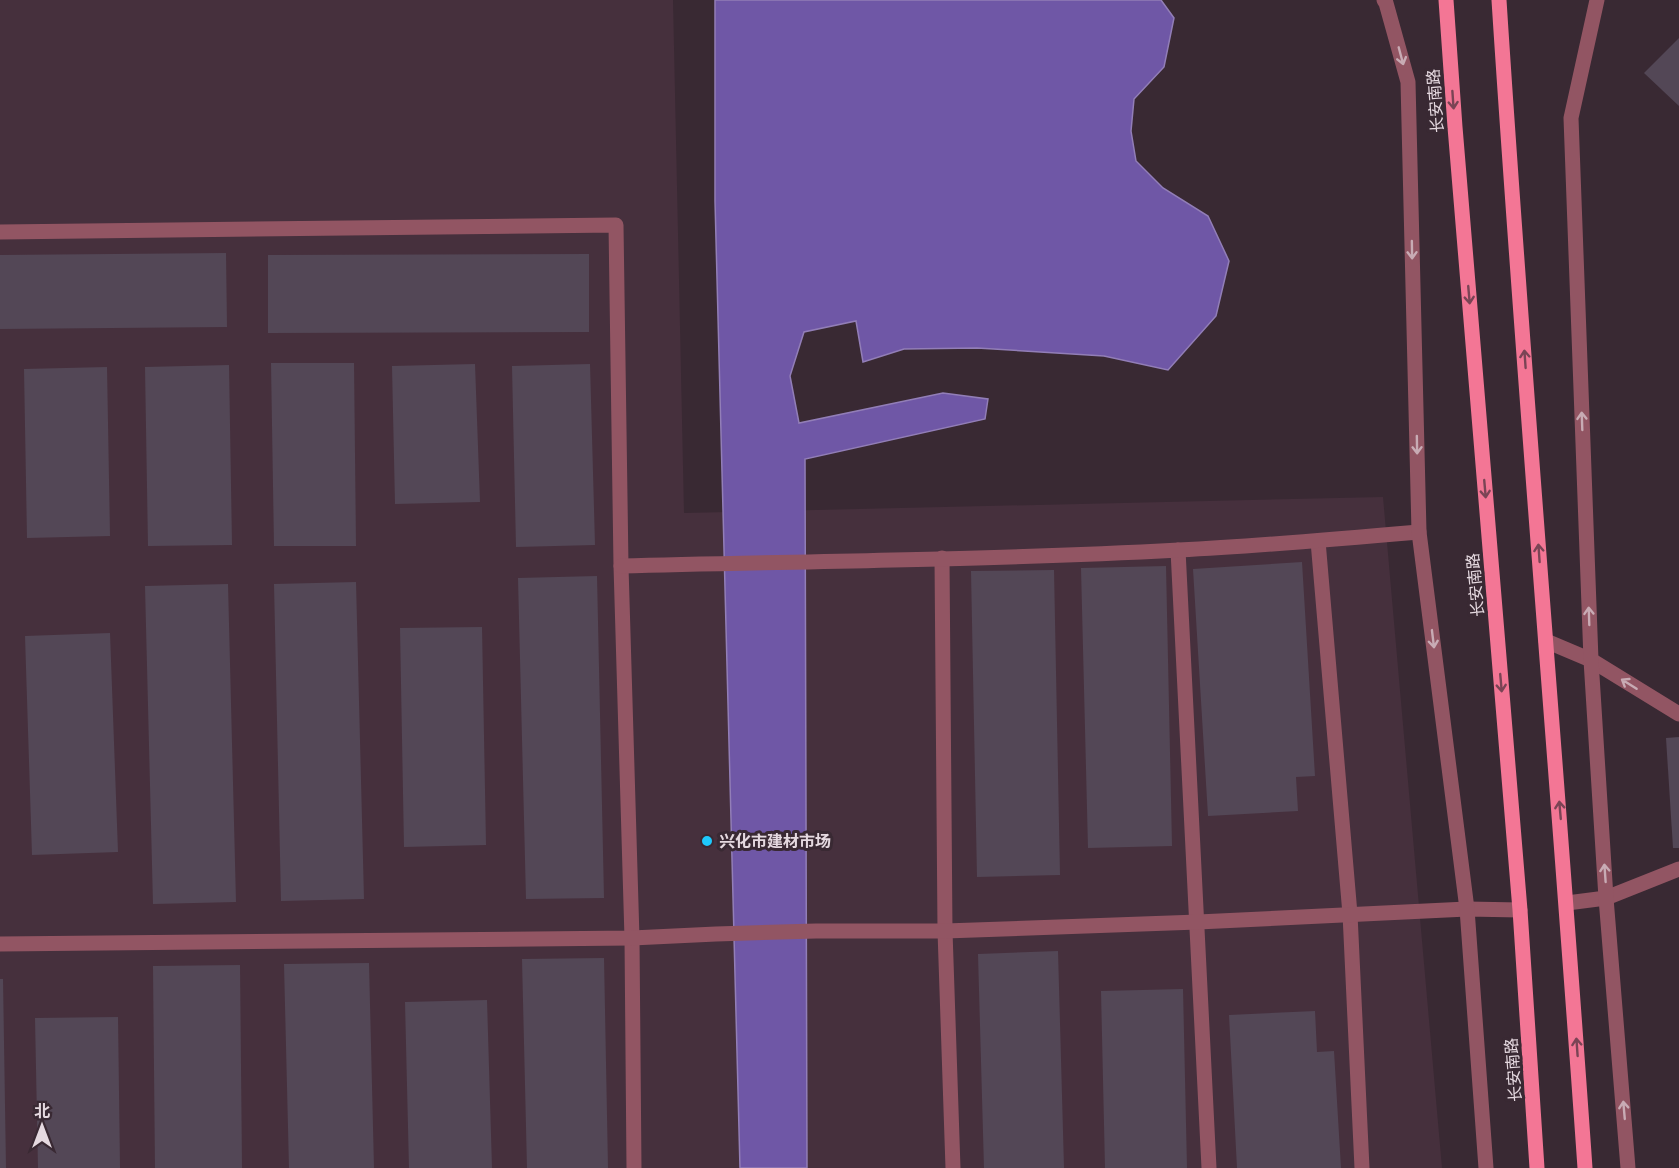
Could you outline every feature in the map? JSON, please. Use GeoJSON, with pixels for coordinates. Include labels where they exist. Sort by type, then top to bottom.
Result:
{"type":"FeatureCollection","features":[{"type":"Feature","properties":{"kind":"main road","name":"长安南路"},"geometry":{"type":"LineString","coordinates":[[1446,0],[1455,138],[1520,910],[1537,1168]]}},
{"type":"Feature","properties":{"kind":"main road"},"geometry":{"type":"LineString","coordinates":[[1499,0],[1585,1168]]}},
{"type":"Feature","properties":{"kind":"street"},"geometry":{"type":"LineString","coordinates":[[1384,0],[1408,82],[1419,532],[1467,909],[1486,1168]]}},
{"type":"Feature","properties":{"kind":"street"},"geometry":{"type":"LineString","coordinates":[[1597,0],[1571,118],[1591,660],[1606,898],[1628,1168]]}},
{"type":"Feature","properties":{"kind":"street"},"geometry":{"type":"LineString","coordinates":[[0,232],[616,225],[621,566],[632,938],[634,1168]]}},
{"type":"Feature","properties":{"kind":"street"},"geometry":{"type":"LineString","coordinates":[[621,566],[1178,550],[1419,532]]}},
{"type":"Feature","properties":{"kind":"street"},"geometry":{"type":"LineString","coordinates":[[1318,541],[1350,914],[1362,1168]]}},
{"type":"Feature","properties":{"kind":"street"},"geometry":{"type":"LineString","coordinates":[[1178,550],[1209,1168]]}},
{"type":"Feature","properties":{"kind":"street"},"geometry":{"type":"LineString","coordinates":[[942,558],[945,931],[953,1168]]}},
{"type":"Feature","properties":{"kind":"street"},"geometry":{"type":"LineString","coordinates":[[1546,641],[1591,660],[1679,714]]}},
{"type":"Feature","properties":{"kind":"street"},"geometry":{"type":"LineString","coordinates":[[1567,903],[1606,898],[1679,869]]}},
{"type":"Feature","properties":{"kind":"street"},"geometry":{"type":"LineString","coordinates":[[0,944],[632,938],[816,931],[945,931],[1467,909],[1520,910]]}},
{"type":"Feature","properties":{"kind":"shaded area","name":"兴化市建材市场"},"geometry":{"type":"Polygon","coordinates":[[[0,0],[673,0],[684,513],[1383,497],[1442,1168],[0,1168],[0,0]]]}},
{"type":"Feature","properties":{"kind":"shaded area"},"geometry":{"type":"Polygon","coordinates":[[[715,0],[1161,0],[1174,18],[1164,67],[1134,99],[1131,131],[1136,161],[1163,188],[1208,216],[1229,261],[1216,316],[1168,370],[1104,356],[977,348],[904,349],[863,362],[856,321],[804,332],[790,376],[799,423],[943,393],[988,399],[985,419],[805,459],[807,1168],[740,1168],[715,201],[715,0]]]}},
{"type":"Feature","properties":{"kind":"building"},"geometry":{"type":"Polygon","coordinates":[[[1679,38],[1679,106],[1644,73],[1679,38]]]}},
{"type":"Feature","properties":{"kind":"building"},"geometry":{"type":"Polygon","coordinates":[[[226,253],[227,327],[0,329],[0,255],[226,253]]]}},
{"type":"Feature","properties":{"kind":"building"},"geometry":{"type":"Polygon","coordinates":[[[589,254],[589,332],[268,333],[268,255],[589,254]]]}},
{"type":"Feature","properties":{"kind":"building"},"geometry":{"type":"Polygon","coordinates":[[[271,363],[354,363],[356,546],[274,546],[271,363]]]}},
{"type":"Feature","properties":{"kind":"building"},"geometry":{"type":"Polygon","coordinates":[[[475,364],[480,502],[395,504],[392,366],[475,364]]]}},
{"type":"Feature","properties":{"kind":"building"},"geometry":{"type":"Polygon","coordinates":[[[590,364],[595,545],[516,547],[512,366],[590,364]]]}},
{"type":"Feature","properties":{"kind":"building"},"geometry":{"type":"Polygon","coordinates":[[[229,365],[232,545],[148,546],[145,367],[229,365]]]}},
{"type":"Feature","properties":{"kind":"building"},"geometry":{"type":"Polygon","coordinates":[[[107,367],[110,536],[27,538],[24,369],[107,367]]]}},
{"type":"Feature","properties":{"kind":"building"},"geometry":{"type":"Polygon","coordinates":[[[1302,562],[1315,776],[1296,777],[1298,811],[1208,816],[1193,569],[1302,562]]]}},
{"type":"Feature","properties":{"kind":"building"},"geometry":{"type":"Polygon","coordinates":[[[1166,566],[1172,846],[1088,848],[1081,568],[1166,566]]]}},
{"type":"Feature","properties":{"kind":"building"},"geometry":{"type":"Polygon","coordinates":[[[1054,570],[1060,875],[977,877],[971,571],[1054,570]]]}},
{"type":"Feature","properties":{"kind":"building"},"geometry":{"type":"Polygon","coordinates":[[[597,576],[604,898],[526,899],[518,578],[597,576]]]}},
{"type":"Feature","properties":{"kind":"building"},"geometry":{"type":"Polygon","coordinates":[[[356,582],[364,899],[281,901],[274,584],[356,582]]]}},
{"type":"Feature","properties":{"kind":"building"},"geometry":{"type":"Polygon","coordinates":[[[228,584],[236,902],[153,904],[145,586],[228,584]]]}},
{"type":"Feature","properties":{"kind":"building"},"geometry":{"type":"Polygon","coordinates":[[[482,627],[486,845],[404,847],[400,628],[482,627]]]}},
{"type":"Feature","properties":{"kind":"building"},"geometry":{"type":"Polygon","coordinates":[[[110,633],[118,852],[32,855],[25,636],[110,633]]]}},
{"type":"Feature","properties":{"kind":"building"},"geometry":{"type":"Polygon","coordinates":[[[1679,737],[1679,848],[1673,848],[1666,738],[1679,737]]]}},
{"type":"Feature","properties":{"kind":"building"},"geometry":{"type":"Polygon","coordinates":[[[1058,951],[1064,1168],[984,1168],[978,954],[1058,951]]]}},
{"type":"Feature","properties":{"kind":"building"},"geometry":{"type":"Polygon","coordinates":[[[604,958],[608,1168],[527,1168],[522,959],[604,958]]]}},
{"type":"Feature","properties":{"kind":"building"},"geometry":{"type":"Polygon","coordinates":[[[369,963],[374,1168],[289,1168],[284,964],[369,963]]]}},
{"type":"Feature","properties":{"kind":"building"},"geometry":{"type":"Polygon","coordinates":[[[240,965],[242,1168],[155,1168],[153,966],[240,965]]]}},
{"type":"Feature","properties":{"kind":"building"},"geometry":{"type":"Polygon","coordinates":[[[0,979],[3,979],[6,1168],[0,1168],[0,979]]]}},
{"type":"Feature","properties":{"kind":"building"},"geometry":{"type":"Polygon","coordinates":[[[1183,989],[1187,1168],[1105,1168],[1101,991],[1183,989]]]}},
{"type":"Feature","properties":{"kind":"building"},"geometry":{"type":"Polygon","coordinates":[[[487,1000],[492,1168],[409,1168],[405,1002],[487,1000]]]}},
{"type":"Feature","properties":{"kind":"building"},"geometry":{"type":"Polygon","coordinates":[[[1315,1011],[1317,1052],[1334,1051],[1341,1168],[1237,1168],[1229,1015],[1315,1011]]]}},
{"type":"Feature","properties":{"kind":"building"},"geometry":{"type":"Polygon","coordinates":[[[118,1017],[120,1168],[38,1168],[35,1018],[118,1017]]]}},
{"type":"Feature","properties":{"kind":"place","name":"兴化市建材市场"},"geometry":{"type":"Point","coordinates":[707,841]}}]}
